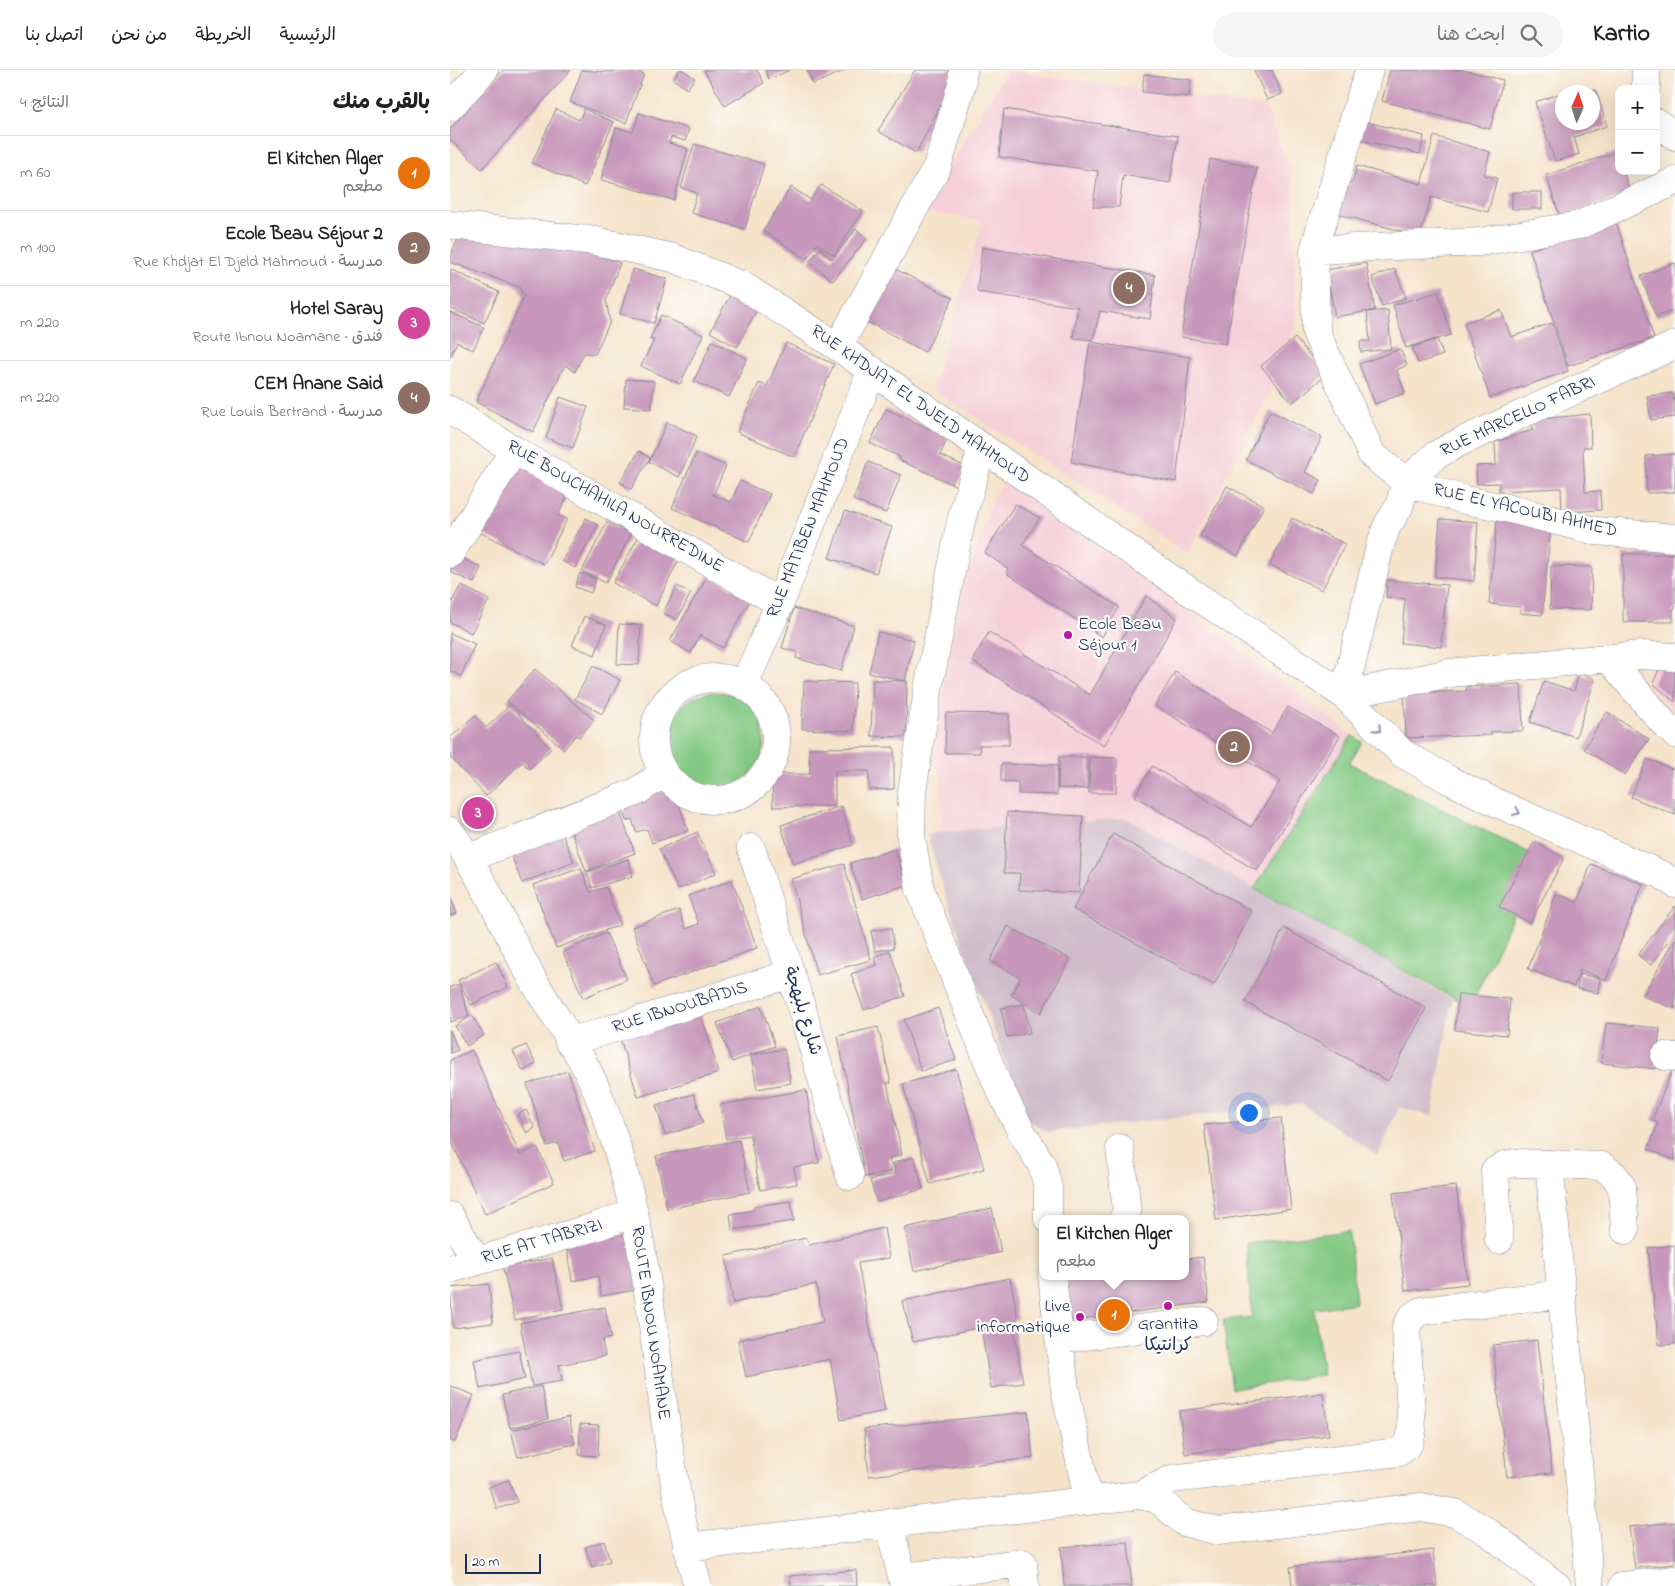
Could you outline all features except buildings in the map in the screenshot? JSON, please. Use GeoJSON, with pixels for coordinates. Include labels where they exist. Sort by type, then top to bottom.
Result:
{"type":"FeatureCollection","features":[{"type":"Feature","properties":{"kind":"street"},"geometry":{"type":"LineString","coordinates":[[450,107],[484,70]]}},
{"type":"Feature","properties":{"kind":"street"},"geometry":{"type":"LineString","coordinates":[[838,347],[938,167],[962,84],[963,70]]}},
{"type":"Feature","properties":{"kind":"street"},"geometry":{"type":"LineString","coordinates":[[1369,70],[1314,250],[1316,332],[1372,455],[1406,482],[1398,507],[1387,526],[1380,546],[1344,695],[1450,674],[1641,655],[1675,657]]}},
{"type":"Feature","properties":{"kind":"street"},"geometry":{"type":"LineString","coordinates":[[1646,70],[1646,85]]}},
{"type":"Feature","properties":{"kind":"street"},"geometry":{"type":"LineString","coordinates":[[1660,125],[1675,136]]}},
{"type":"Feature","properties":{"kind":"street"},"geometry":{"type":"LineString","coordinates":[[1314,250],[1480,242],[1579,225],[1675,181]]}},
{"type":"Feature","properties":{"kind":"street","name":"RUE KHDJAT EL DJELD MAHMOUD"},"geometry":{"type":"LineString","coordinates":[[450,225],[596,241],[672,258],[743,286],[872,370],[1164,574],[1344,695],[1402,754],[1441,776],[1499,804],[1662,875],[1675,884]]}},
{"type":"Feature","properties":{"kind":"street","name":"RUE MARCELLO FABRI"},"geometry":{"type":"LineString","coordinates":[[1406,482],[1436,455],[1458,442],[1675,345]]}},
{"type":"Feature","properties":{"kind":"street","name":"RUE MATIBEN MAHMOUD"},"geometry":{"type":"LineString","coordinates":[[744,684],[780,603],[872,370]]}},
{"type":"Feature","properties":{"kind":"street","name":"RUE BOUCHAHILA NOURREDINE"},"geometry":{"type":"LineString","coordinates":[[450,410],[514,450],[780,603]]}},
{"type":"Feature","properties":{"kind":"street"},"geometry":{"type":"LineString","coordinates":[[982,447],[961,521],[929,684],[912,791],[911,837],[920,889],[996,1081],[1021,1131],[1042,1165],[1048,1187],[1048,1215]]}},
{"type":"Feature","properties":{"kind":"street"},"geometry":{"type":"LineString","coordinates":[[450,554],[514,450]]}},
{"type":"Feature","properties":{"kind":"street","name":"RUE EL YACOUBI AHMED"},"geometry":{"type":"LineString","coordinates":[[1406,482],[1465,500],[1506,508],[1596,531],[1675,538]]}},
{"type":"Feature","properties":{"kind":"street"},"geometry":{"type":"LineString","coordinates":[[1609,659],[1675,734]]}},
{"type":"Feature","properties":{"kind":"street"},"geometry":{"type":"LineString","coordinates":[[716,677],[744,684],[762,699],[773,717],[776,738],[773,759],[762,779],[745,792],[725,799],[712,800],[691,795],[673,783],[664,774],[656,756],[654,728],[662,707],[676,691],[695,680],[716,677]]}},
{"type":"Feature","properties":{"kind":"street"},"geometry":{"type":"LineString","coordinates":[[469,858],[636,792],[664,774]]}},
{"type":"Feature","properties":{"kind":"street","name":"ROUTE IBNOU NOAMANE"},"geometry":{"type":"LineString","coordinates":[[450,831],[469,858],[528,970],[593,1083],[613,1137],[634,1213],[645,1271],[663,1416],[687,1546],[698,1586]]}},
{"type":"Feature","properties":{"kind":"street","name":"شارع بلبهجة"},"geometry":{"type":"LineString","coordinates":[[751,848],[791,974],[850,1176]]}},
{"type":"Feature","properties":{"kind":"street","name":"RUE IBNOUBADIS"},"geometry":{"type":"LineString","coordinates":[[569,1042],[791,974]]}},
{"type":"Feature","properties":{"kind":"street"},"geometry":{"type":"LineString","coordinates":[[1120,1148],[1127,1212],[1125,1215]]}},
{"type":"Feature","properties":{"kind":"street"},"geometry":{"type":"LineString","coordinates":[[1499,1240],[1495,1171],[1505,1165],[1515,1163],[1602,1166],[1615,1176],[1622,1187],[1624,1230]]}},
{"type":"Feature","properties":{"kind":"street"},"geometry":{"type":"LineString","coordinates":[[1549,1164],[1590,1586]]}},
{"type":"Feature","properties":{"kind":"street","name":"RUE AT TABRIZI"},"geometry":{"type":"LineString","coordinates":[[450,1269],[476,1260],[595,1228],[634,1213]]}},
{"type":"Feature","properties":{"kind":"street"},"geometry":{"type":"LineString","coordinates":[[450,1216],[476,1260]]}},
{"type":"Feature","properties":{"kind":"street"},"geometry":{"type":"LineString","coordinates":[[1052,1280],[1058,1338],[1066,1389],[1088,1500]]}},
{"type":"Feature","properties":{"kind":"street"},"geometry":{"type":"LineString","coordinates":[[1139,1495],[1172,1479],[1399,1452],[1409,1443],[1412,1430],[1406,1327],[1412,1317],[1421,1311],[1562,1294]]}},
{"type":"Feature","properties":{"kind":"street"},"geometry":{"type":"LineString","coordinates":[[1058,1338],[1204,1322]]}},
{"type":"Feature","properties":{"kind":"street"},"geometry":{"type":"LineString","coordinates":[[687,1546],[1139,1495],[1158,1499],[1184,1522],[1218,1531],[1421,1507],[1455,1513],[1488,1532],[1553,1585]]}},
{"type":"Feature","properties":{"kind":"street"},"geometry":{"type":"LineString","coordinates":[[889,1523],[903,1581],[968,1578],[1023,1563],[1025,1586]]}},
{"type":"Feature","properties":{"kind":"street"},"geometry":{"type":"LineString","coordinates":[[1623,1586],[1675,1580]]}},
{"type":"Feature","properties":{"kind":"shaded area"},"geometry":{"type":"Polygon","coordinates":[[[1007,71],[1265,107],[1292,175],[1296,323],[1271,389],[1187,553],[932,389],[983,221],[922,211],[1007,71]]]}},
{"type":"Feature","properties":{"kind":"shaded area"},"geometry":{"type":"Polygon","coordinates":[[[1002,486],[1010,486],[1193,615],[1352,735],[1254,889],[1126,818],[941,832],[942,774],[933,763],[948,656],[965,583],[995,493],[1002,486]]]}},
{"type":"Feature","properties":{"kind":"shaded area"},"geometry":{"type":"Polygon","coordinates":[[[1656,662],[1675,665],[1675,710],[1646,685],[1656,662]]]}},
{"type":"Feature","properties":{"kind":"shaded area"},"geometry":{"type":"Polygon","coordinates":[[[1126,818],[1452,999],[1432,1116],[1399,1107],[1378,1156],[1302,1104],[1048,1132],[1026,1119],[948,903],[927,835],[941,832],[1126,818]]]}},
{"type":"Feature","properties":{"kind":"green space"},"geometry":{"type":"Polygon","coordinates":[[[716,692],[735,695],[750,706],[761,721],[764,740],[761,759],[750,774],[735,785],[716,788],[697,785],[682,774],[671,759],[668,740],[671,721],[682,706],[697,695],[716,692]]]}},
{"type":"Feature","properties":{"kind":"green space"},"geometry":{"type":"Polygon","coordinates":[[[1352,735],[1362,742],[1349,763],[1540,858],[1470,1007],[1254,889],[1352,735]]]}},
{"type":"Feature","properties":{"kind":"green space"},"geometry":{"type":"Polygon","coordinates":[[[1349,1231],[1356,1303],[1314,1309],[1323,1375],[1232,1389],[1223,1320],[1252,1317],[1246,1243],[1349,1231]]]}},
{"type":"Feature","properties":{"kind":"place","name":"CEM Anane Said"},"geometry":{"type":"Point","coordinates":[1129,288]}},
{"type":"Feature","properties":{"kind":"place","name":"Ecole Beau Séjour 1"},"geometry":{"type":"Point","coordinates":[1068,635]}},
{"type":"Feature","properties":{"kind":"place","name":"Ecole Beau Séjour 2"},"geometry":{"type":"Point","coordinates":[1234,747]}},
{"type":"Feature","properties":{"kind":"place","name":"Hotel Saray"},"geometry":{"type":"Point","coordinates":[478,813]}},
{"type":"Feature","properties":{"kind":"place","name":"Grantita كرانتيكا"},"geometry":{"type":"Point","coordinates":[1168,1306]}},
{"type":"Feature","properties":{"kind":"place","name":"El Kitchen Alger"},"geometry":{"type":"Point","coordinates":[1114,1315]}},
{"type":"Feature","properties":{"kind":"place","name":"Live informatique"},"geometry":{"type":"Point","coordinates":[1080,1317]}}]}
